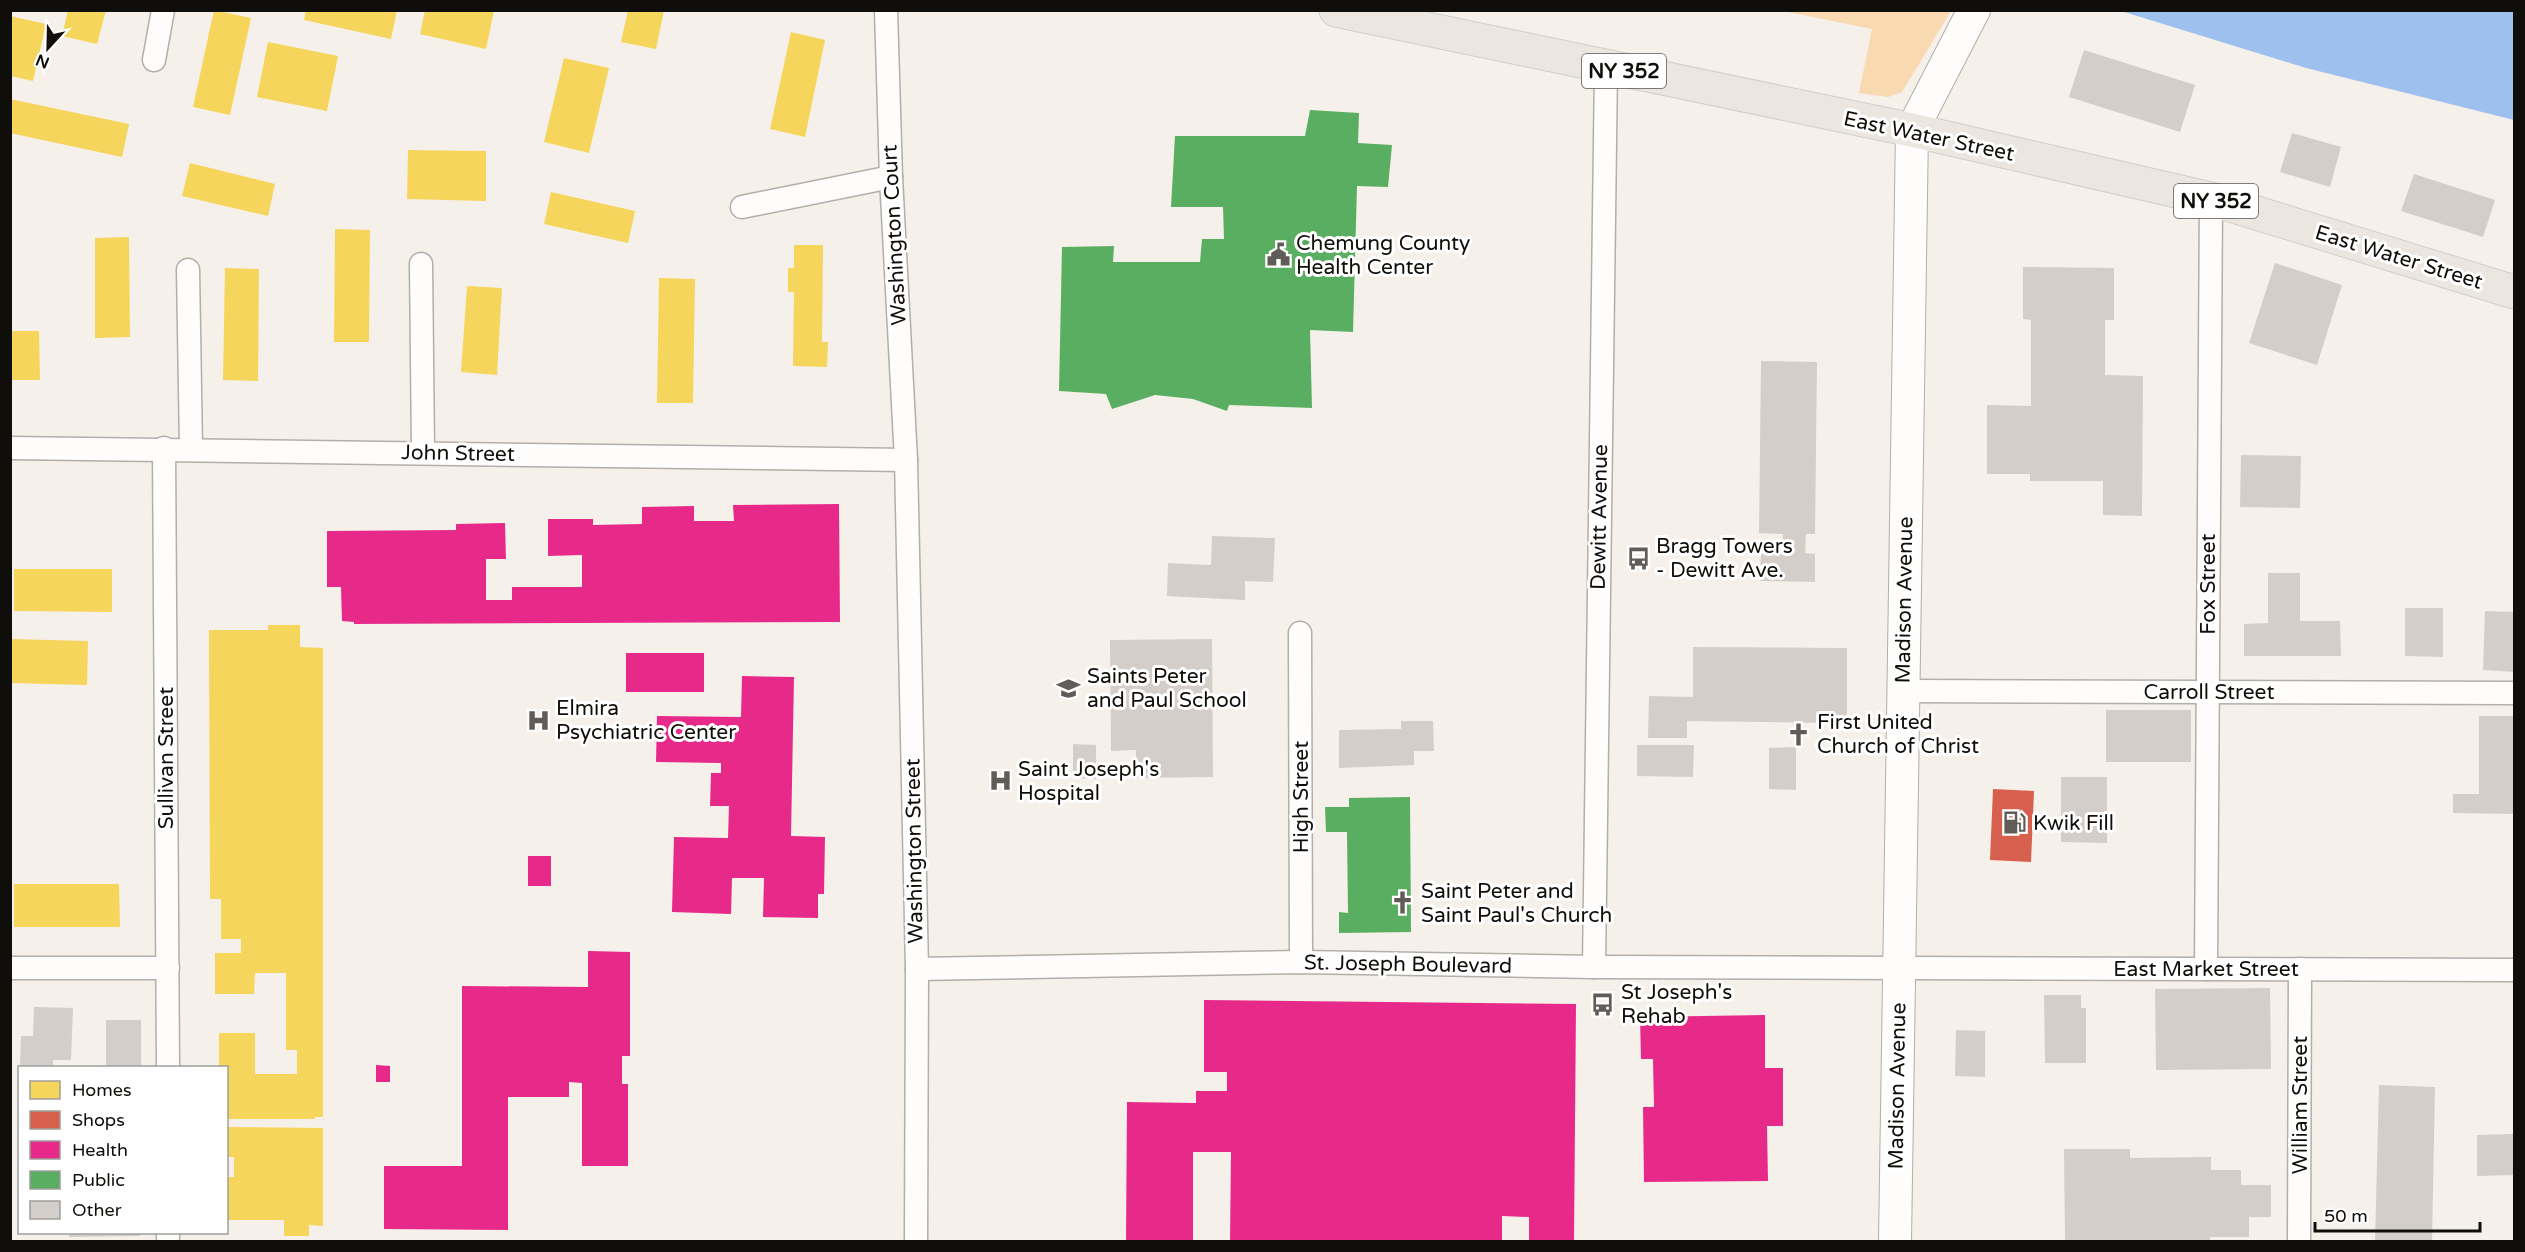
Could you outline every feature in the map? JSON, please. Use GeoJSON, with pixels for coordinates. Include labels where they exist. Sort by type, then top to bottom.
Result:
{"type":"FeatureCollection","features":[{"type":"Feature","properties":{"kind":"main road","name":"East Water Street"},"geometry":{"type":"LineString","coordinates":[[1336,10],[1605,68],[1912,130],[2211,199],[2514,292]]}},
{"type":"Feature","properties":{"kind":"main road","name":"Madison Avenue"},"geometry":{"type":"LineString","coordinates":[[1895,1242],[1912,130],[1968,22]]}},
{"type":"Feature","properties":{"kind":"street"},"geometry":{"type":"LineString","coordinates":[[154,60],[163,10]]}},
{"type":"Feature","properties":{"kind":"street","name":"Washington Court"},"geometry":{"type":"LineString","coordinates":[[886,10],[891,177],[906,460]]}},
{"type":"Feature","properties":{"kind":"street","name":"Dewitt Avenue"},"geometry":{"type":"LineString","coordinates":[[1594,967],[1605,68]]}},
{"type":"Feature","properties":{"kind":"street"},"geometry":{"type":"LineString","coordinates":[[742,207],[891,177]]}},
{"type":"Feature","properties":{"kind":"street","name":"Fox Street"},"geometry":{"type":"LineString","coordinates":[[2206,969],[2211,199]]}},
{"type":"Feature","properties":{"kind":"street"},"geometry":{"type":"LineString","coordinates":[[421,264],[423,452]]}},
{"type":"Feature","properties":{"kind":"street"},"geometry":{"type":"LineString","coordinates":[[188,270],[191,448]]}},
{"type":"Feature","properties":{"kind":"street","name":"John Street"},"geometry":{"type":"LineString","coordinates":[[10,448],[191,448],[906,460]]}},
{"type":"Feature","properties":{"kind":"street","name":"Sullivan Street"},"geometry":{"type":"LineString","coordinates":[[164,448],[168,1066]]}},
{"type":"Feature","properties":{"kind":"street","name":"Washington Street"},"geometry":{"type":"LineString","coordinates":[[906,460],[917,969],[916,1242]]}},
{"type":"Feature","properties":{"kind":"street","name":"High Street"},"geometry":{"type":"LineString","coordinates":[[1300,633],[1301,962]]}},
{"type":"Feature","properties":{"kind":"street","name":"Carroll Street"},"geometry":{"type":"LineString","coordinates":[[1903,691],[2514,693]]}},
{"type":"Feature","properties":{"kind":"street","name":"St. Joseph Boulevard"},"geometry":{"type":"LineString","coordinates":[[917,969],[1301,962],[1594,967],[1898,968]]}},
{"type":"Feature","properties":{"kind":"street"},"geometry":{"type":"LineString","coordinates":[[10,968],[168,968]]}},
{"type":"Feature","properties":{"kind":"street","name":"East Market Street"},"geometry":{"type":"LineString","coordinates":[[1898,968],[2514,970]]}},
{"type":"Feature","properties":{"kind":"street","name":"William Street"},"geometry":{"type":"LineString","coordinates":[[2299,1242],[2300,969]]}},
{"type":"Feature","properties":{"kind":"shaded area"},"geometry":{"type":"Polygon","coordinates":[[[1783,11],[1951,11],[1902,92],[1888,97],[1859,93],[1872,29],[1783,11]]]}},
{"type":"Feature","properties":{"kind":"water"},"geometry":{"type":"Polygon","coordinates":[[[2121,11],[2514,11],[2514,120],[2306,68],[2121,11]]]}},
{"type":"Feature","properties":{"kind":"building: Homes"},"geometry":{"type":"Polygon","coordinates":[[[68,10],[106,10],[97,44],[62,36],[68,10]]]}},
{"type":"Feature","properties":{"kind":"building: Homes"},"geometry":{"type":"Polygon","coordinates":[[[214,10],[251,18],[230,115],[193,107],[214,10]]]}},
{"type":"Feature","properties":{"kind":"building: Homes"},"geometry":{"type":"Polygon","coordinates":[[[306,10],[397,10],[391,39],[304,20],[306,10]]]}},
{"type":"Feature","properties":{"kind":"building: Homes"},"geometry":{"type":"Polygon","coordinates":[[[425,10],[494,10],[486,49],[420,34],[425,10]]]}},
{"type":"Feature","properties":{"kind":"building: Homes"},"geometry":{"type":"Polygon","coordinates":[[[628,10],[664,10],[656,49],[621,42],[628,10]]]}},
{"type":"Feature","properties":{"kind":"building: Homes"},"geometry":{"type":"Polygon","coordinates":[[[10,16],[46,24],[33,81],[10,76],[10,16]]]}},
{"type":"Feature","properties":{"kind":"building: Homes"},"geometry":{"type":"Polygon","coordinates":[[[791,32],[825,40],[805,137],[770,129],[791,32]]]}},
{"type":"Feature","properties":{"kind":"building: Homes"},"geometry":{"type":"Polygon","coordinates":[[[268,42],[338,56],[327,111],[257,97],[268,42]]]}},
{"type":"Feature","properties":{"kind":"building: Homes"},"geometry":{"type":"Polygon","coordinates":[[[564,58],[609,68],[589,153],[544,142],[564,58]]]}},
{"type":"Feature","properties":{"kind":"building: Homes"},"geometry":{"type":"Polygon","coordinates":[[[10,99],[129,124],[122,157],[10,133],[10,99]]]}},
{"type":"Feature","properties":{"kind":"building: Homes"},"geometry":{"type":"Polygon","coordinates":[[[408,150],[486,151],[486,201],[407,199],[408,150]]]}},
{"type":"Feature","properties":{"kind":"building: Homes"},"geometry":{"type":"Polygon","coordinates":[[[190,163],[275,184],[268,216],[182,196],[190,163]]]}},
{"type":"Feature","properties":{"kind":"building: Homes"},"geometry":{"type":"Polygon","coordinates":[[[551,192],[635,211],[628,243],[544,224],[551,192]]]}},
{"type":"Feature","properties":{"kind":"building: Homes"},"geometry":{"type":"Polygon","coordinates":[[[335,229],[370,230],[369,342],[334,342],[335,229]]]}},
{"type":"Feature","properties":{"kind":"building: Homes"},"geometry":{"type":"Polygon","coordinates":[[[129,237],[130,337],[95,338],[95,238],[129,237]]]}},
{"type":"Feature","properties":{"kind":"building: Homes"},"geometry":{"type":"Polygon","coordinates":[[[794,245],[823,245],[822,342],[828,342],[827,367],[793,366],[794,292],[788,292],[788,268],[794,268],[794,245]]]}},
{"type":"Feature","properties":{"kind":"building: Homes"},"geometry":{"type":"Polygon","coordinates":[[[225,268],[259,269],[258,381],[223,380],[225,268]]]}},
{"type":"Feature","properties":{"kind":"building: Homes"},"geometry":{"type":"Polygon","coordinates":[[[659,278],[695,279],[693,403],[657,403],[659,278]]]}},
{"type":"Feature","properties":{"kind":"building: Homes"},"geometry":{"type":"Polygon","coordinates":[[[467,286],[502,288],[497,375],[461,372],[467,286]]]}},
{"type":"Feature","properties":{"kind":"building: Homes"},"geometry":{"type":"Polygon","coordinates":[[[10,331],[39,331],[40,380],[10,380],[10,331]]]}},
{"type":"Feature","properties":{"kind":"building: Homes"},"geometry":{"type":"Polygon","coordinates":[[[14,569],[112,569],[112,612],[14,611],[14,569]]]}},
{"type":"Feature","properties":{"kind":"building: Homes"},"geometry":{"type":"Polygon","coordinates":[[[268,625],[300,625],[300,647],[323,648],[323,1117],[315,1117],[315,1119],[228,1119],[228,1066],[219,1066],[219,1033],[255,1033],[255,1074],[297,1074],[297,1050],[286,1050],[286,973],[255,973],[254,994],[215,994],[215,953],[241,953],[241,939],[221,939],[221,899],[210,899],[209,630],[268,630],[268,625]]]}},
{"type":"Feature","properties":{"kind":"building: Homes"},"geometry":{"type":"Polygon","coordinates":[[[10,639],[88,641],[87,685],[10,683],[10,639]]]}},
{"type":"Feature","properties":{"kind":"building: Homes"},"geometry":{"type":"Polygon","coordinates":[[[14,884],[119,884],[120,927],[14,927],[14,884]]]}},
{"type":"Feature","properties":{"kind":"building: Homes"},"geometry":{"type":"Polygon","coordinates":[[[228,1127],[323,1128],[323,1226],[309,1225],[309,1236],[284,1236],[284,1220],[228,1220],[228,1177],[234,1177],[234,1157],[228,1157],[228,1127]]]}},
{"type":"Feature","properties":{"kind":"building: Shops"},"geometry":{"type":"Polygon","coordinates":[[[1993,789],[2034,791],[2031,862],[1990,860],[1993,789]]]}},
{"type":"Feature","properties":{"kind":"building: Health"},"geometry":{"type":"Polygon","coordinates":[[[839,504],[840,622],[354,624],[354,622],[342,621],[341,587],[327,587],[327,531],[456,530],[456,524],[505,523],[506,559],[486,559],[486,600],[512,600],[512,587],[582,587],[582,555],[548,556],[548,519],[593,519],[593,525],[642,524],[642,507],[694,506],[694,521],[734,521],[733,505],[839,504]]]}},
{"type":"Feature","properties":{"kind":"building: Health"},"geometry":{"type":"Polygon","coordinates":[[[626,653],[704,653],[704,692],[626,692],[626,653]]]}},
{"type":"Feature","properties":{"kind":"building: Health"},"geometry":{"type":"Polygon","coordinates":[[[742,676],[794,677],[791,836],[825,837],[824,894],[818,894],[818,918],[763,917],[764,878],[732,878],[731,914],[672,912],[674,837],[728,838],[729,806],[710,806],[711,773],[721,773],[721,763],[656,762],[657,716],[741,717],[742,676]]]}},
{"type":"Feature","properties":{"kind":"building: Health"},"geometry":{"type":"Polygon","coordinates":[[[528,856],[551,856],[551,886],[528,886],[528,856]]]}},
{"type":"Feature","properties":{"kind":"building: Health"},"geometry":{"type":"Polygon","coordinates":[[[588,951],[630,952],[630,1056],[622,1056],[622,1084],[628,1084],[628,1166],[582,1166],[582,1083],[569,1082],[569,1097],[508,1097],[508,1230],[384,1229],[384,1166],[462,1166],[462,986],[588,987],[588,951]]]}},
{"type":"Feature","properties":{"kind":"building: Health"},"geometry":{"type":"Polygon","coordinates":[[[1204,1000],[1576,1004],[1574,1242],[1529,1242],[1529,1217],[1502,1216],[1502,1242],[1230,1242],[1231,1152],[1193,1152],[1193,1242],[1126,1242],[1127,1102],[1196,1103],[1196,1091],[1227,1091],[1227,1072],[1204,1072],[1204,1000]]]}},
{"type":"Feature","properties":{"kind":"building: Health"},"geometry":{"type":"Polygon","coordinates":[[[1765,1015],[1765,1068],[1783,1068],[1783,1126],[1767,1126],[1768,1181],[1644,1182],[1643,1107],[1654,1107],[1653,1059],[1641,1059],[1640,1017],[1765,1015]]]}},
{"type":"Feature","properties":{"kind":"building: Health"},"geometry":{"type":"Polygon","coordinates":[[[376,1065],[390,1066],[390,1082],[376,1082],[376,1065]]]}},
{"type":"Feature","properties":{"kind":"building: Public","name":"Chemung County Health Center"},"geometry":{"type":"Polygon","coordinates":[[[1310,110],[1359,113],[1358,143],[1392,145],[1388,187],[1357,186],[1353,332],[1310,330],[1312,408],[1229,405],[1227,411],[1193,399],[1155,395],[1112,409],[1106,394],[1059,391],[1062,247],[1114,246],[1113,262],[1200,262],[1202,239],[1224,239],[1223,207],[1171,207],[1175,136],[1305,136],[1310,110]]]}},
{"type":"Feature","properties":{"kind":"building: Public"},"geometry":{"type":"Polygon","coordinates":[[[1410,797],[1411,932],[1339,933],[1339,912],[1348,913],[1347,832],[1326,832],[1325,807],[1349,807],[1349,798],[1410,797]]]}},
{"type":"Feature","properties":{"kind":"building: Other"},"geometry":{"type":"Polygon","coordinates":[[[2084,50],[2195,85],[2180,132],[2069,97],[2084,50]]]}},
{"type":"Feature","properties":{"kind":"building: Other"},"geometry":{"type":"Polygon","coordinates":[[[2292,133],[2341,147],[2330,187],[2280,172],[2292,133]]]}},
{"type":"Feature","properties":{"kind":"building: Other"},"geometry":{"type":"Polygon","coordinates":[[[2414,174],[2495,200],[2483,237],[2401,211],[2414,174]]]}},
{"type":"Feature","properties":{"kind":"building: Other"},"geometry":{"type":"Polygon","coordinates":[[[2275,263],[2342,285],[2317,365],[2249,343],[2275,263]]]}},
{"type":"Feature","properties":{"kind":"building: Other"},"geometry":{"type":"Polygon","coordinates":[[[2023,267],[2114,268],[2114,320],[2105,320],[2105,375],[2143,376],[2142,516],[2103,515],[2103,481],[2030,481],[2030,474],[1987,474],[1987,405],[2031,406],[2031,320],[2023,319],[2023,267]]]}},
{"type":"Feature","properties":{"kind":"building: Other"},"geometry":{"type":"Polygon","coordinates":[[[1761,361],[1817,362],[1815,534],[1806,534],[1805,553],[1815,554],[1815,582],[1760,581],[1761,553],[1782,554],[1783,534],[1759,533],[1761,361]]]}},
{"type":"Feature","properties":{"kind":"building: Other"},"geometry":{"type":"Polygon","coordinates":[[[2241,455],[2301,456],[2300,508],[2240,507],[2241,455]]]}},
{"type":"Feature","properties":{"kind":"building: Other"},"geometry":{"type":"Polygon","coordinates":[[[1212,536],[1275,538],[1273,582],[1245,581],[1245,600],[1167,596],[1168,563],[1211,565],[1212,536]]]}},
{"type":"Feature","properties":{"kind":"building: Other"},"geometry":{"type":"Polygon","coordinates":[[[2268,573],[2300,573],[2300,621],[2340,621],[2341,656],[2244,656],[2244,624],[2268,623],[2268,573]]]}},
{"type":"Feature","properties":{"kind":"building: Other"},"geometry":{"type":"Polygon","coordinates":[[[2405,608],[2443,608],[2443,657],[2405,656],[2405,608]]]}},
{"type":"Feature","properties":{"kind":"building: Other"},"geometry":{"type":"Polygon","coordinates":[[[2485,611],[2514,612],[2514,672],[2483,670],[2485,611]]]}},
{"type":"Feature","properties":{"kind":"building: Other"},"geometry":{"type":"Polygon","coordinates":[[[1212,639],[1213,777],[1136,778],[1136,750],[1111,751],[1110,640],[1212,639]]]}},
{"type":"Feature","properties":{"kind":"building: Other"},"geometry":{"type":"Polygon","coordinates":[[[1693,647],[1847,648],[1847,723],[1687,721],[1687,738],[1648,738],[1649,696],[1693,697],[1693,647]]]}},
{"type":"Feature","properties":{"kind":"building: Other"},"geometry":{"type":"Polygon","coordinates":[[[2106,710],[2191,710],[2191,762],[2106,762],[2106,710]]]}},
{"type":"Feature","properties":{"kind":"building: Other"},"geometry":{"type":"Polygon","coordinates":[[[2479,716],[2514,716],[2514,814],[2453,813],[2453,794],[2479,794],[2479,716]]]}},
{"type":"Feature","properties":{"kind":"building: Other"},"geometry":{"type":"Polygon","coordinates":[[[1401,721],[1433,721],[1434,751],[1414,751],[1414,765],[1339,768],[1339,730],[1401,729],[1401,721]]]}},
{"type":"Feature","properties":{"kind":"building: Other"},"geometry":{"type":"Polygon","coordinates":[[[1073,744],[1096,745],[1096,779],[1073,778],[1073,744]]]}},
{"type":"Feature","properties":{"kind":"building: Other"},"geometry":{"type":"Polygon","coordinates":[[[1637,745],[1694,745],[1693,777],[1637,776],[1637,745]]]}},
{"type":"Feature","properties":{"kind":"building: Other"},"geometry":{"type":"Polygon","coordinates":[[[1796,747],[1796,790],[1769,789],[1769,748],[1796,747]]]}},
{"type":"Feature","properties":{"kind":"building: Other"},"geometry":{"type":"Polygon","coordinates":[[[2061,777],[2107,777],[2107,843],[2061,842],[2061,777]]]}},
{"type":"Feature","properties":{"kind":"building: Other"},"geometry":{"type":"Polygon","coordinates":[[[2270,988],[2271,1069],[2156,1070],[2155,989],[2270,988]]]}},
{"type":"Feature","properties":{"kind":"building: Other"},"geometry":{"type":"Polygon","coordinates":[[[2044,995],[2081,995],[2081,1008],[2086,1008],[2086,1063],[2045,1063],[2044,995]]]}},
{"type":"Feature","properties":{"kind":"building: Other"},"geometry":{"type":"Polygon","coordinates":[[[34,1007],[73,1008],[71,1060],[53,1060],[53,1066],[20,1066],[21,1036],[33,1036],[34,1007]]]}},
{"type":"Feature","properties":{"kind":"building: Other"},"geometry":{"type":"Polygon","coordinates":[[[106,1020],[141,1020],[141,1066],[106,1066],[106,1020]]]}},
{"type":"Feature","properties":{"kind":"building: Other"},"geometry":{"type":"Polygon","coordinates":[[[1956,1030],[1985,1031],[1985,1077],[1955,1076],[1956,1030]]]}},
{"type":"Feature","properties":{"kind":"building: Other"},"geometry":{"type":"Polygon","coordinates":[[[2379,1085],[2435,1087],[2432,1242],[2375,1242],[2379,1085]]]}},
{"type":"Feature","properties":{"kind":"building: Other"},"geometry":{"type":"Polygon","coordinates":[[[2514,1134],[2514,1175],[2477,1176],[2477,1135],[2514,1134]]]}},
{"type":"Feature","properties":{"kind":"building: Other"},"geometry":{"type":"Polygon","coordinates":[[[2064,1149],[2130,1149],[2130,1158],[2211,1157],[2211,1170],[2241,1170],[2241,1185],[2271,1185],[2271,1217],[2249,1217],[2249,1237],[2210,1237],[2210,1242],[2065,1242],[2064,1149]]]}},
{"type":"Feature","properties":{"kind":"building: Other"},"geometry":{"type":"Polygon","coordinates":[[[69,1234],[140,1234],[140,1236],[69,1237],[69,1234]]]}},
{"type":"Feature","properties":{"kind":"place","name":"Chemung County Health Center"},"geometry":{"type":"Point","coordinates":[1278,255]}},
{"type":"Feature","properties":{"kind":"place","name":"Bragg Towers - Dewitt Ave."},"geometry":{"type":"Point","coordinates":[1638,558]}},
{"type":"Feature","properties":{"kind":"place","name":"Saints Peter and Paul School"},"geometry":{"type":"Point","coordinates":[1069,688]}},
{"type":"Feature","properties":{"kind":"place","name":"Elmira Psychiatric Center"},"geometry":{"type":"Point","coordinates":[538,720]}},
{"type":"Feature","properties":{"kind":"place","name":"First United Church of Christ"},"geometry":{"type":"Point","coordinates":[1799,734]}},
{"type":"Feature","properties":{"kind":"place","name":"Saint Joseph's Hospital"},"geometry":{"type":"Point","coordinates":[1000,781]}},
{"type":"Feature","properties":{"kind":"place","name":"Kwik Fill"},"geometry":{"type":"Point","coordinates":[2015,823]}},
{"type":"Feature","properties":{"kind":"place","name":"Saint Peter and Saint Paul's Church"},"geometry":{"type":"Point","coordinates":[1403,903]}},
{"type":"Feature","properties":{"kind":"place","name":"St Joseph's Rehab"},"geometry":{"type":"Point","coordinates":[1603,1004]}}]}
